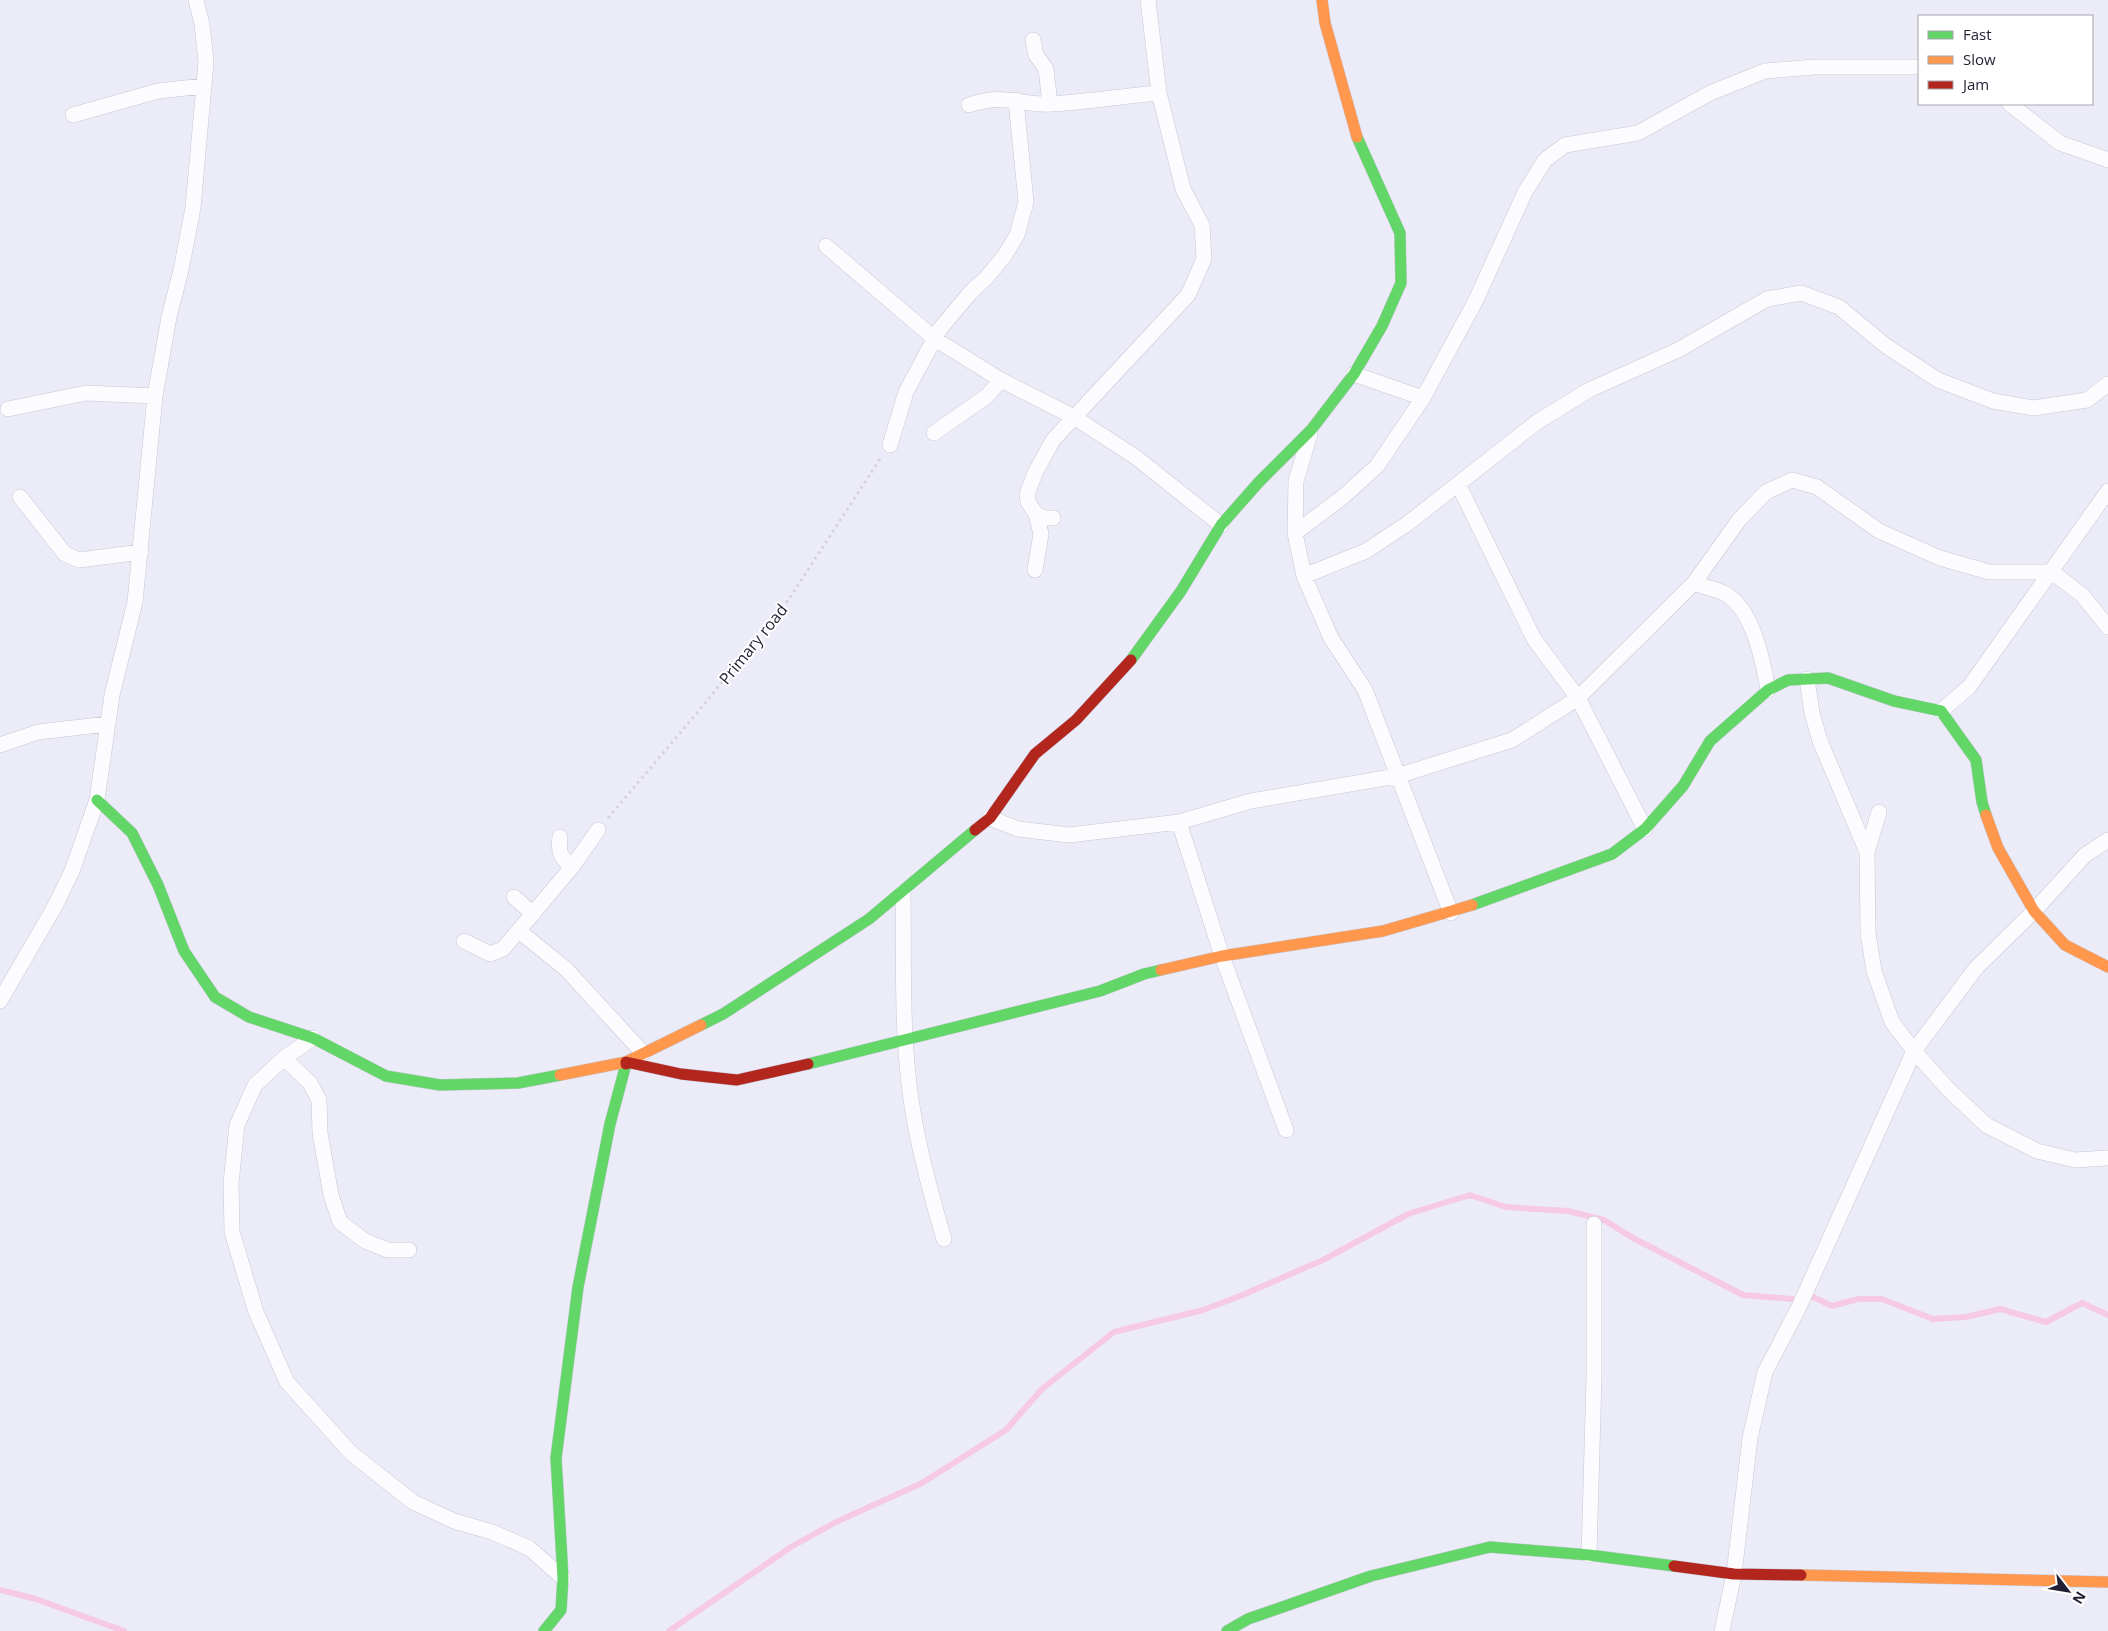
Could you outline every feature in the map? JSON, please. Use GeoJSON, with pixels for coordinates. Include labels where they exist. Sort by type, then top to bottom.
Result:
{"type":"FeatureCollection","features":[{"type":"Feature","properties":{"kind":"street"},"geometry":{"type":"LineString","coordinates":[[0,1001],[55,906],[72,871],[98,800],[112,694],[135,602],[155,396],[169,318],[193,208],[206,62],[202,24],[196,0]]}},
{"type":"Feature","properties":{"kind":"street"},"geometry":{"type":"LineString","coordinates":[[1035,570],[1041,534],[1036,514],[1028,502],[1027,494],[1035,473],[1053,440],[1188,295],[1204,259],[1202,225],[1183,189],[1158,93],[1148,0]]}},
{"type":"Feature","properties":{"kind":"street"},"geometry":{"type":"LineString","coordinates":[[98,800],[132,833],[158,886],[184,951],[215,997],[249,1017],[314,1038],[386,1076],[440,1085],[518,1083],[626,1062],[723,1014],[869,919],[990,818],[1035,754],[1076,720],[1122,672],[1181,591],[1221,524],[1259,482],[1311,430],[1354,374],[1382,326],[1401,283],[1400,233],[1359,145],[1325,23],[1322,0]]}},
{"type":"Feature","properties":{"kind":"street"},"geometry":{"type":"LineString","coordinates":[[1033,40],[1036,55],[1046,69],[1050,104]]}},
{"type":"Feature","properties":{"kind":"street"},"geometry":{"type":"LineString","coordinates":[[1295,533],[1344,496],[1377,466],[1423,398],[1475,302],[1525,192],[1545,160],[1565,145],[1638,133],[1710,93],[1765,72],[1814,67],[1918,67]]}},
{"type":"Feature","properties":{"kind":"street"},"geometry":{"type":"LineString","coordinates":[[73,115],[158,91],[204,86]]}},
{"type":"Feature","properties":{"kind":"street"},"geometry":{"type":"LineString","coordinates":[[969,105],[985,99],[1002,98],[1050,104],[1158,93]]}},
{"type":"Feature","properties":{"kind":"street"},"geometry":{"type":"LineString","coordinates":[[890,444],[906,392],[939,330],[970,293],[987,277],[1005,255],[1017,235],[1026,202],[1016,100]]}},
{"type":"Feature","properties":{"kind":"street"},"geometry":{"type":"LineString","coordinates":[[2011,105],[2060,142],[2108,160]]}},
{"type":"Feature","properties":{"kind":"street"},"geometry":{"type":"LineString","coordinates":[[826,246],[935,339],[1001,380],[1074,417],[1137,458],[1221,524]]}},
{"type":"Feature","properties":{"kind":"street"},"geometry":{"type":"LineString","coordinates":[[1304,576],[1366,551],[1407,524],[1537,422],[1589,390],[1678,350],[1767,299],[1801,293],[1839,307],[1886,346],[1938,380],[1993,401],[2034,408],[2087,400],[2108,384]]}},
{"type":"Feature","properties":{"kind":"street"},"geometry":{"type":"LineString","coordinates":[[1354,374],[1423,398]]}},
{"type":"Feature","properties":{"kind":"street"},"geometry":{"type":"LineString","coordinates":[[934,433],[987,396],[1001,380]]}},
{"type":"Feature","properties":{"kind":"street"},"geometry":{"type":"LineString","coordinates":[[8,409],[86,393],[155,396]]}},
{"type":"Feature","properties":{"kind":"street"},"geometry":{"type":"LineString","coordinates":[[1311,430],[1296,481],[1295,533],[1304,576],[1331,638],[1365,690],[1451,913]]}},
{"type":"Feature","properties":{"kind":"street"},"geometry":{"type":"LineString","coordinates":[[990,818],[1018,829],[1069,835],[1179,822],[1251,801],[1397,776],[1512,740],[1578,698],[1694,584],[1738,520],[1766,492],[1792,480],[1817,487],[1879,531],[1940,558],[1990,572],[2052,572],[2082,595],[2108,627]]}},
{"type":"Feature","properties":{"kind":"street"},"geometry":{"type":"LineString","coordinates":[[1458,484],[1534,639],[1578,698],[1645,829]]}},
{"type":"Feature","properties":{"kind":"street"},"geometry":{"type":"LineString","coordinates":[[1941,711],[1969,688],[2108,491]]}},
{"type":"Feature","properties":{"kind":"street"},"geometry":{"type":"LineString","coordinates":[[20,496],[65,554],[79,560],[141,552]]}},
{"type":"Feature","properties":{"kind":"street"},"geometry":{"type":"LineString","coordinates":[[1036,514],[1044,518],[1053,518]]}},
{"type":"Feature","properties":{"kind":"street"},"geometry":{"type":"LineString","coordinates":[[1694,584],[1725,594],[1743,611],[1762,656],[1768,690]]}},
{"type":"Feature","properties":{"kind":"street"},"geometry":{"type":"LineString","coordinates":[[626,1062],[681,1074],[737,1080],[906,1041],[1100,991],[1144,974],[1222,956],[1383,931],[1451,913],[1612,854],[1645,829],[1683,786],[1710,741],[1768,690],[1788,680],[1828,678],[1894,700],[1941,711],[1976,760],[1982,802],[1998,848],[2034,911],[2065,945],[2108,967]]}},
{"type":"Feature","properties":{"kind":"street"},"geometry":{"type":"LineString","coordinates":[[1807,679],[1812,713],[1820,741],[1867,852]]}},
{"type":"Feature","properties":{"kind":"street"},"geometry":{"type":"LineString","coordinates":[[0,745],[38,732],[108,724]]}},
{"type":"Feature","properties":{"kind":"street"},"geometry":{"type":"LineString","coordinates":[[1879,812],[1867,852],[1868,933],[1874,971],[1892,1022],[1914,1051],[1948,1089],[1986,1125],[2037,1151],[2075,1160],[2108,1158]]}},
{"type":"Feature","properties":{"kind":"street"},"geometry":{"type":"LineString","coordinates":[[1179,822],[1222,956],[1286,1130]]}},
{"type":"Feature","properties":{"kind":"street"},"geometry":{"type":"LineString","coordinates":[[464,941],[477,950],[490,954],[503,949],[572,867],[598,830]]}},
{"type":"Feature","properties":{"kind":"street"},"geometry":{"type":"LineString","coordinates":[[560,837],[558,849],[561,858],[572,867]]}},
{"type":"Feature","properties":{"kind":"street"},"geometry":{"type":"LineString","coordinates":[[1722,1631],[1734,1574],[1750,1438],[1765,1372],[1799,1307],[1914,1051],[1976,968],[2034,911],[2085,855],[2108,840]]}},
{"type":"Feature","properties":{"kind":"street"},"geometry":{"type":"LineString","coordinates":[[903,892],[906,1041],[912,1105],[922,1160],[944,1239]]}},
{"type":"Feature","properties":{"kind":"street"},"geometry":{"type":"LineString","coordinates":[[514,897],[533,914]]}},
{"type":"Feature","properties":{"kind":"street"},"geometry":{"type":"LineString","coordinates":[[519,931],[566,969],[643,1053]]}},
{"type":"Feature","properties":{"kind":"street"},"geometry":{"type":"LineString","coordinates":[[314,1038],[284,1058],[255,1086],[238,1125],[231,1183],[232,1232],[256,1312],[287,1382],[350,1453],[413,1502],[454,1521],[492,1532],[529,1548],[563,1578]]}},
{"type":"Feature","properties":{"kind":"street"},"geometry":{"type":"LineString","coordinates":[[284,1058],[310,1083],[320,1100],[320,1134],[331,1194],[340,1222],[365,1241],[388,1250],[409,1250]]}},
{"type":"Feature","properties":{"kind":"street"},"geometry":{"type":"LineString","coordinates":[[544,1631],[561,1610],[563,1578],[556,1458],[578,1287],[610,1124],[626,1062]]}},
{"type":"Feature","properties":{"kind":"street"},"geometry":{"type":"LineString","coordinates":[[1589,1555],[1594,1378],[1594,1224]]}},
{"type":"Feature","properties":{"kind":"street"},"geometry":{"type":"LineString","coordinates":[[1227,1631],[1248,1618],[1371,1576],[1490,1547],[1589,1555],[1734,1574],[2108,1582]]}},
{"type":"Feature","properties":{"kind":"path","name":"Primary road"},"geometry":{"type":"LineString","coordinates":[[598,830],[697,714],[788,599],[890,444]]}},
{"type":"Feature","properties":{"kind":"waterway"},"geometry":{"type":"LineString","coordinates":[[669,1631],[791,1547],[836,1522],[922,1483],[1006,1430],[1042,1389],[1114,1332],[1203,1310],[1240,1296],[1323,1260],[1408,1214],[1470,1195],[1506,1207],[1568,1211],[1604,1220],[1633,1238],[1743,1295],[1792,1299]]}},
{"type":"Feature","properties":{"kind":"waterway"},"geometry":{"type":"LineString","coordinates":[[1811,1296],[1832,1306],[1858,1299],[1882,1299],[1933,1319],[1966,1317],[2000,1309],[2046,1322],[2082,1303],[2108,1315]]}},
{"type":"Feature","properties":{"kind":"waterway"},"geometry":{"type":"LineString","coordinates":[[0,1590],[36,1599],[124,1631]]}},
{"type":"Feature","properties":{"kind":"traffic: fast"},"geometry":{"type":"LineString","coordinates":[[1131,660],[1181,591],[1221,525],[1259,482],[1311,430],[1354,374],[1382,326],[1401,283],[1400,233],[1357,137]]}},
{"type":"Feature","properties":{"kind":"traffic: fast"},"geometry":{"type":"LineString","coordinates":[[1472,905],[1612,854],[1645,829],[1683,786],[1710,741],[1768,690],[1788,680],[1828,678],[1894,701],[1941,711],[1976,760],[1982,802],[1986,815]]}},
{"type":"Feature","properties":{"kind":"traffic: fast"},"geometry":{"type":"LineString","coordinates":[[97,800],[132,833],[158,885],[184,951],[215,997],[249,1017],[313,1038],[386,1076],[440,1085],[518,1083],[560,1075]]}},
{"type":"Feature","properties":{"kind":"traffic: fast"},"geometry":{"type":"LineString","coordinates":[[701,1025],[723,1014],[869,919],[975,830]]}},
{"type":"Feature","properties":{"kind":"traffic: fast"},"geometry":{"type":"LineString","coordinates":[[808,1064],[1100,991],[1144,974],[1161,970]]}},
{"type":"Feature","properties":{"kind":"traffic: fast"},"geometry":{"type":"LineString","coordinates":[[544,1631],[561,1610],[563,1578],[556,1458],[578,1287],[610,1124],[626,1064]]}},
{"type":"Feature","properties":{"kind":"traffic: fast"},"geometry":{"type":"LineString","coordinates":[[1227,1631],[1248,1619],[1371,1576],[1490,1547],[1589,1555],[1674,1566]]}},
{"type":"Feature","properties":{"kind":"traffic: slow"},"geometry":{"type":"LineString","coordinates":[[1322,0],[1325,23],[1357,137]]}},
{"type":"Feature","properties":{"kind":"traffic: slow"},"geometry":{"type":"LineString","coordinates":[[1986,815],[1998,848],[2034,911],[2065,945],[2108,967]]}},
{"type":"Feature","properties":{"kind":"traffic: slow"},"geometry":{"type":"LineString","coordinates":[[1161,970],[1222,956],[1383,931],[1472,905]]}},
{"type":"Feature","properties":{"kind":"traffic: slow"},"geometry":{"type":"LineString","coordinates":[[560,1075],[626,1062],[701,1025]]}},
{"type":"Feature","properties":{"kind":"traffic: slow"},"geometry":{"type":"LineString","coordinates":[[1801,1575],[2108,1582]]}},
{"type":"Feature","properties":{"kind":"traffic: jam"},"geometry":{"type":"LineString","coordinates":[[975,830],[990,818],[1035,754],[1076,720],[1131,660]]}},
{"type":"Feature","properties":{"kind":"traffic: jam"},"geometry":{"type":"LineString","coordinates":[[626,1064],[626,1062],[681,1074],[737,1080],[808,1064]]}},
{"type":"Feature","properties":{"kind":"traffic: jam"},"geometry":{"type":"LineString","coordinates":[[1674,1566],[1734,1574],[1801,1575]]}}]}
